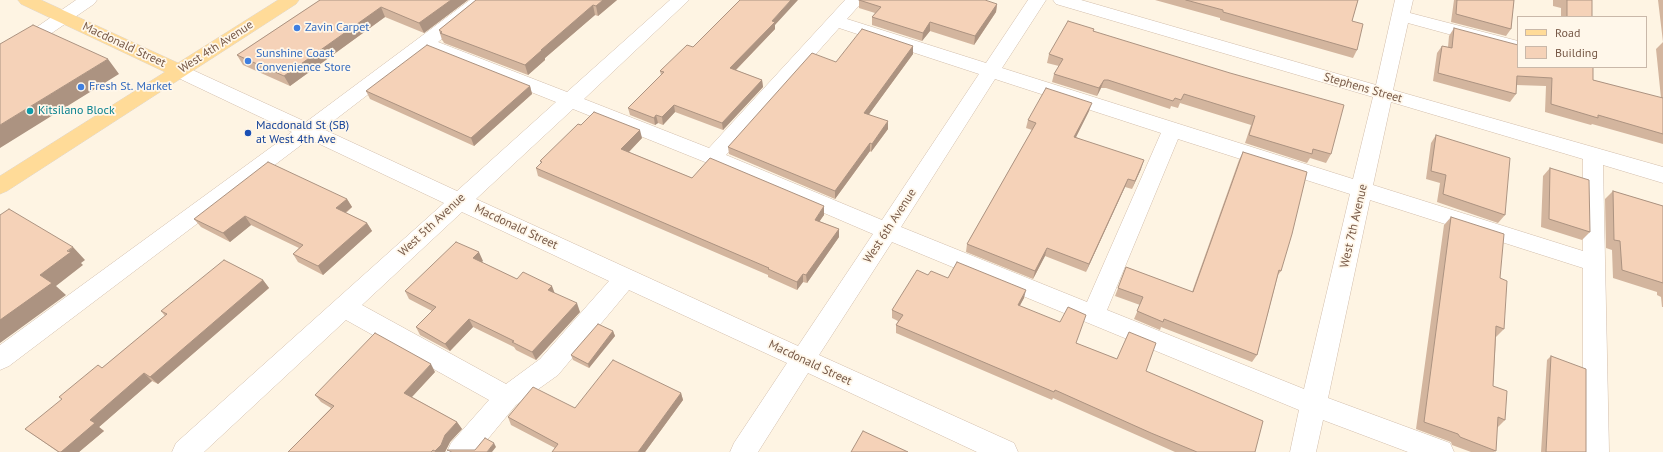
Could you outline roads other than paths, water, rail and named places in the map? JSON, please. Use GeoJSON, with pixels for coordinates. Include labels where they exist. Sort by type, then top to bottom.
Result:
{"type":"FeatureCollection","features":[{"type":"Feature","properties":{"kind":"main road","name":"Macdonald Street"},"geometry":{"type":"LineString","coordinates":[[27,0],[179,71]]}},
{"type":"Feature","properties":{"kind":"main road","name":"West 4th Avenue"},"geometry":{"type":"LineString","coordinates":[[0,186],[290,0]]}},
{"type":"Feature","properties":{"kind":"street"},"geometry":{"type":"LineString","coordinates":[[0,56],[40,33],[62,16],[88,0]]}},
{"type":"Feature","properties":{"kind":"street"},"geometry":{"type":"LineString","coordinates":[[0,359],[481,0]]}},
{"type":"Feature","properties":{"kind":"street","name":"West 5th Avenue"},"geometry":{"type":"LineString","coordinates":[[185,452],[568,100],[680,0]]}},
{"type":"Feature","properties":{"kind":"street"},"geometry":{"type":"LineString","coordinates":[[712,157],[855,0]]}},
{"type":"Feature","properties":{"kind":"street","name":"West 6th Avenue"},"geometry":{"type":"LineString","coordinates":[[743,452],[1037,0]]}},
{"type":"Feature","properties":{"kind":"street","name":"Stephens Street"},"geometry":{"type":"LineString","coordinates":[[1062,0],[1663,176]]}},
{"type":"Feature","properties":{"kind":"street"},"geometry":{"type":"LineString","coordinates":[[1402,8],[1517,47]]}},
{"type":"Feature","properties":{"kind":"street","name":"West 7th Avenue"},"geometry":{"type":"LineString","coordinates":[[1303,452],[1402,8]]}},
{"type":"Feature","properties":{"kind":"street"},"geometry":{"type":"LineString","coordinates":[[836,21],[1172,130],[1594,263]]}},
{"type":"Feature","properties":{"kind":"street"},"geometry":{"type":"LineString","coordinates":[[424,43],[712,157],[1093,314],[1314,403],[1441,452]]}},
{"type":"Feature","properties":{"kind":"street","name":"Macdonald Street"},"geometry":{"type":"LineString","coordinates":[[179,71],[1005,452]]}},
{"type":"Feature","properties":{"kind":"street"},"geometry":{"type":"LineString","coordinates":[[1093,314],[1172,130]]}},
{"type":"Feature","properties":{"kind":"street"},"geometry":{"type":"LineString","coordinates":[[1593,155],[1596,452]]}},
{"type":"Feature","properties":{"kind":"street"},"geometry":{"type":"LineString","coordinates":[[460,452],[507,397],[549,367],[625,278]]}},
{"type":"Feature","properties":{"kind":"street"},"geometry":{"type":"LineString","coordinates":[[344,307],[507,397]]}},
{"type":"Feature","properties":{"kind":"place","name":"Zavin Carpet"},"geometry":{"type":"Point","coordinates":[297,28]}},
{"type":"Feature","properties":{"kind":"place","name":"Sunshine Coast Convenience Store"},"geometry":{"type":"Point","coordinates":[248,61]}},
{"type":"Feature","properties":{"kind":"place","name":"Fresh St. Market"},"geometry":{"type":"Point","coordinates":[81,87]}},
{"type":"Feature","properties":{"kind":"place","name":"Kitsilano Block"},"geometry":{"type":"Point","coordinates":[30,111]}},
{"type":"Feature","properties":{"kind":"place","name":"Macdonald St (SB) at West 4th Ave"},"geometry":{"type":"Point","coordinates":[248,133]}}]}
